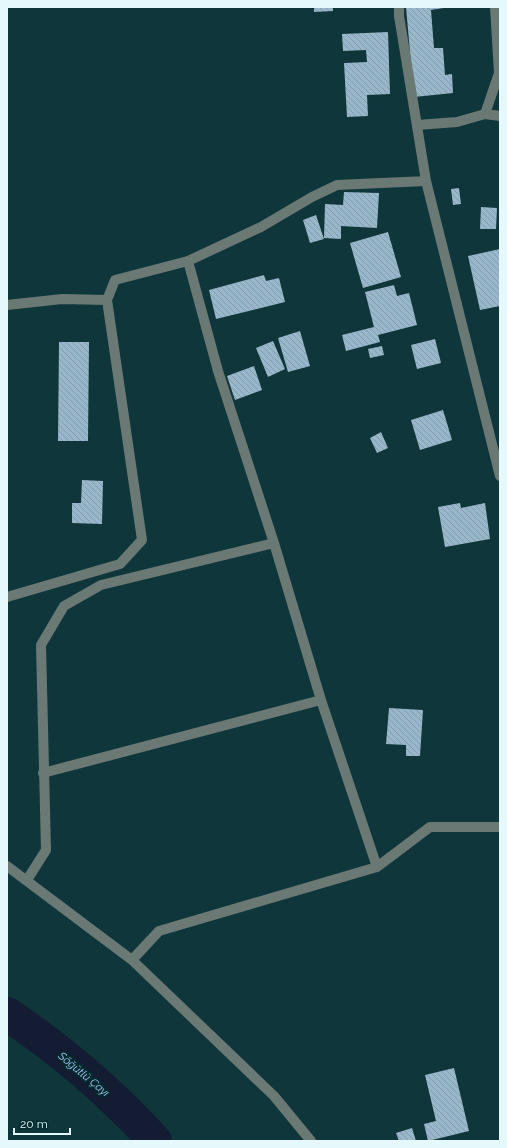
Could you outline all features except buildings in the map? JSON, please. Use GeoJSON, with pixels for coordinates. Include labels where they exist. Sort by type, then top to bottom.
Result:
{"type":"FeatureCollection","features":[{"type":"Feature","properties":{"kind":"street"},"geometry":{"type":"LineString","coordinates":[[399,7],[399,16],[426,181],[500,476]]}},
{"type":"Feature","properties":{"kind":"street"},"geometry":{"type":"LineString","coordinates":[[485,114],[499,73],[496,7]]}},
{"type":"Feature","properties":{"kind":"street"},"geometry":{"type":"LineString","coordinates":[[417,125],[457,122],[485,114],[500,116]]}},
{"type":"Feature","properties":{"kind":"street"},"geometry":{"type":"LineString","coordinates":[[7,597],[120,564],[142,540],[107,300],[115,280],[188,261],[261,227],[312,197],[337,185],[426,181]]}},
{"type":"Feature","properties":{"kind":"street"},"geometry":{"type":"LineString","coordinates":[[188,261],[218,371],[274,543],[321,700],[377,867]]}},
{"type":"Feature","properties":{"kind":"street"},"geometry":{"type":"LineString","coordinates":[[7,306],[62,299],[107,300]]}},
{"type":"Feature","properties":{"kind":"street"},"geometry":{"type":"LineString","coordinates":[[27,880],[46,850],[41,645],[64,606],[101,585],[274,543]]}},
{"type":"Feature","properties":{"kind":"street"},"geometry":{"type":"LineString","coordinates":[[43,773],[321,700]]}},
{"type":"Feature","properties":{"kind":"street"},"geometry":{"type":"LineString","coordinates":[[132,960],[159,931],[377,867],[430,827],[500,827]]}},
{"type":"Feature","properties":{"kind":"street"},"geometry":{"type":"LineString","coordinates":[[7,866],[132,960],[274,1096],[311,1141]]}},
{"type":"Feature","properties":{"kind":"waterway","name":"Söğütlü Çayı"},"geometry":{"type":"LineString","coordinates":[[7,1014],[47,1042],[85,1073],[121,1106],[155,1141]]}}]}
